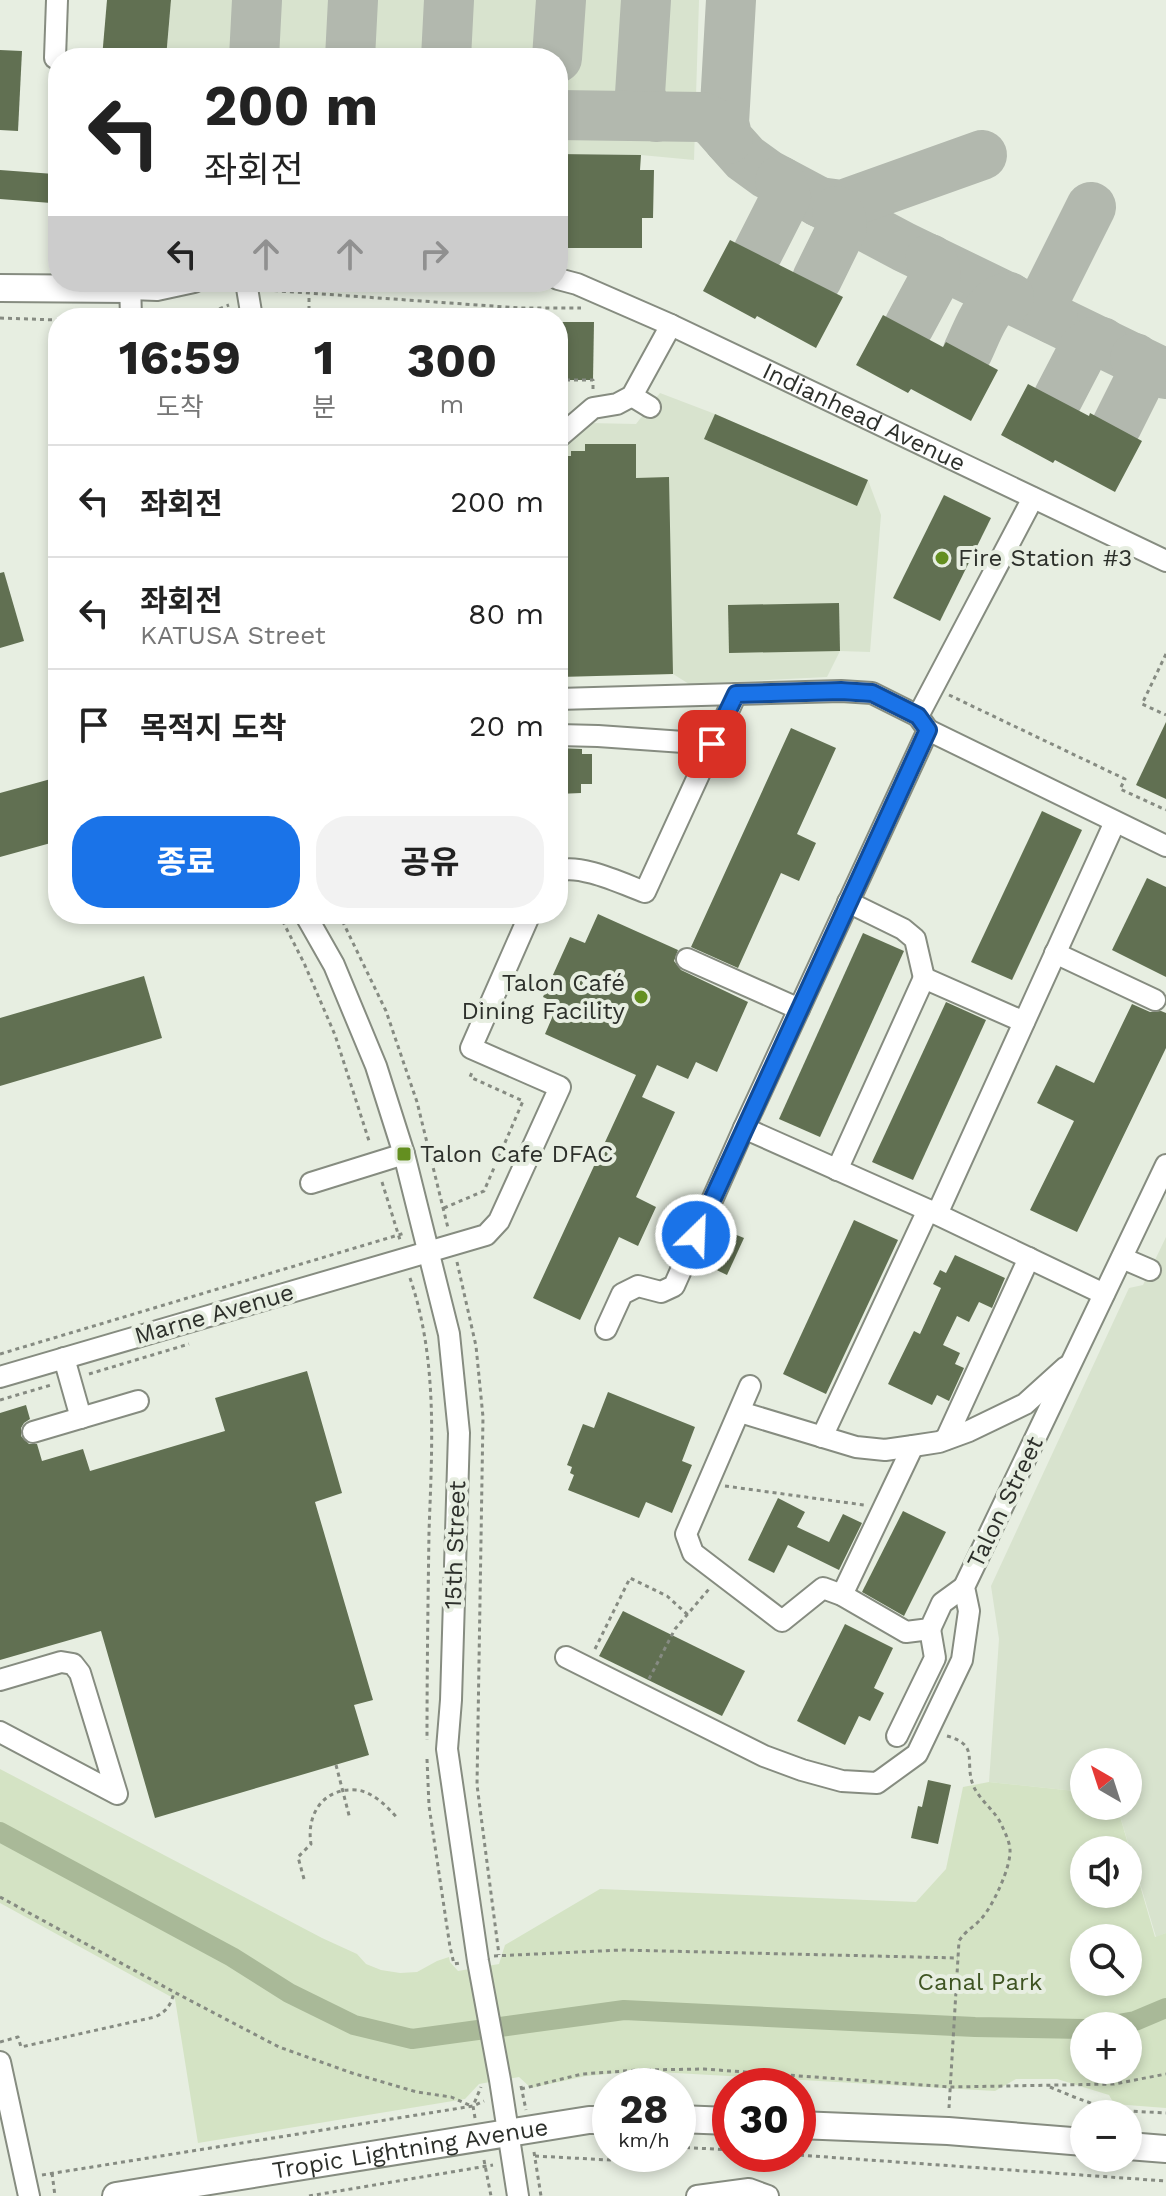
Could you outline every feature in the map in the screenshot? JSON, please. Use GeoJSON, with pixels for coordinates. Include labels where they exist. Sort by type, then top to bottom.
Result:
{"type":"FeatureCollection","features":[{"type":"Feature","properties":{"kind":"main road"},"geometry":{"type":"LineString","coordinates":[[0,288],[48,287]]}},
{"type":"Feature","properties":{"kind":"main road","name":"Tropic Lightning Avenue"},"geometry":{"type":"LineString","coordinates":[[116,2196],[592,2120]]}},
{"type":"Feature","properties":{"kind":"main road"},"geometry":{"type":"LineString","coordinates":[[816,2126],[948,2131],[1070,2141]]}},
{"type":"Feature","properties":{"kind":"main road"},"geometry":{"type":"LineString","coordinates":[[1142,2147],[1166,2149]]}},
{"type":"Feature","properties":{"kind":"street"},"geometry":{"type":"LineString","coordinates":[[55,48],[57,0]]}},
{"type":"Feature","properties":{"kind":"street","name":"Indianhead Avenue"},"geometry":{"type":"LineString","coordinates":[[568,282],[671,325],[1166,561]]}},
{"type":"Feature","properties":{"kind":"street"},"geometry":{"type":"LineString","coordinates":[[568,429],[593,408],[641,402],[671,325]]}},
{"type":"Feature","properties":{"kind":"street"},"geometry":{"type":"LineString","coordinates":[[606,1329],[622,1294],[638,1286],[661,1292],[674,1286],[848,902],[923,723],[933,687],[1033,498]]}},
{"type":"Feature","properties":{"kind":"street"},"geometry":{"type":"LineString","coordinates":[[568,699],[841,691],[872,693],[923,723],[1166,846]]}},
{"type":"Feature","properties":{"kind":"street"},"geometry":{"type":"LineString","coordinates":[[568,869],[576,868],[645,892],[736,694]]}},
{"type":"Feature","properties":{"kind":"street"},"geometry":{"type":"LineString","coordinates":[[568,735],[712,744]]}},
{"type":"Feature","properties":{"kind":"street"},"geometry":{"type":"LineString","coordinates":[[822,1437],[1024,1022],[1115,822]]}},
{"type":"Feature","properties":{"kind":"street"},"geometry":{"type":"LineString","coordinates":[[837,1170],[924,978],[915,939],[903,929],[848,902]]}},
{"type":"Feature","properties":{"kind":"street","name":"15th Street"},"geometry":{"type":"LineString","coordinates":[[311,924],[334,965],[376,1066],[404,1154],[449,1334],[459,1433],[447,1749],[495,2086],[508,2133],[518,2196]]}},
{"type":"Feature","properties":{"kind":"street"},"geometry":{"type":"LineString","coordinates":[[481,1052],[471,1048],[526,924]]}},
{"type":"Feature","properties":{"kind":"street"},"geometry":{"type":"LineString","coordinates":[[1055,953],[1155,1000]]}},
{"type":"Feature","properties":{"kind":"street"},"geometry":{"type":"LineString","coordinates":[[687,959],[799,1009]]}},
{"type":"Feature","properties":{"kind":"street"},"geometry":{"type":"LineString","coordinates":[[924,978],[1024,1022]]}},
{"type":"Feature","properties":{"kind":"street","name":"Marne Avenue"},"geometry":{"type":"LineString","coordinates":[[0,1377],[486,1235],[499,1221],[560,1087],[481,1052]]}},
{"type":"Feature","properties":{"kind":"street"},"geometry":{"type":"LineString","coordinates":[[744,1128],[932,1212],[1104,1294]]}},
{"type":"Feature","properties":{"kind":"street"},"geometry":{"type":"LineString","coordinates":[[311,1183],[404,1154]]}},
{"type":"Feature","properties":{"kind":"street","name":"Talon Street"},"geometry":{"type":"LineString","coordinates":[[566,1657],[764,1756],[802,1770],[842,1781],[877,1783],[917,1754],[962,1660],[969,1611],[964,1587],[1166,1165]]}},
{"type":"Feature","properties":{"kind":"street"},"geometry":{"type":"LineString","coordinates":[[946,1439],[1029,1258]]}},
{"type":"Feature","properties":{"kind":"street"},"geometry":{"type":"LineString","coordinates":[[1122,1258],[1150,1270]]}},
{"type":"Feature","properties":{"kind":"street"},"geometry":{"type":"LineString","coordinates":[[64,1358],[81,1418]]}},
{"type":"Feature","properties":{"kind":"street"},"geometry":{"type":"LineString","coordinates":[[740,1412],[856,1447],[885,1450],[913,1446],[969,1431],[1025,1404],[1072,1362]]}},
{"type":"Feature","properties":{"kind":"street"},"geometry":{"type":"LineString","coordinates":[[750,1386],[686,1534],[693,1553],[782,1621],[823,1588],[842,1595],[906,1632],[930,1629]]}},
{"type":"Feature","properties":{"kind":"street"},"geometry":{"type":"LineString","coordinates":[[33,1432],[138,1401]]}},
{"type":"Feature","properties":{"kind":"street"},"geometry":{"type":"LineString","coordinates":[[842,1595],[913,1446]]}},
{"type":"Feature","properties":{"kind":"street"},"geometry":{"type":"LineString","coordinates":[[897,1736],[935,1658],[930,1629],[942,1603],[964,1587]]}},
{"type":"Feature","properties":{"kind":"street"},"geometry":{"type":"LineString","coordinates":[[0,1680],[61,1662],[73,1664],[80,1673],[117,1794],[0,1732]]}},
{"type":"Feature","properties":{"kind":"street"},"geometry":{"type":"LineString","coordinates":[[1,2070],[7,2131],[27,2187]]}},
{"type":"Feature","properties":{"kind":"street"},"geometry":{"type":"LineString","coordinates":[[697,2196],[749,2189],[768,2196]]}},
{"type":"Feature","properties":{"kind":"path"},"geometry":{"type":"LineString","coordinates":[[214,308],[242,292]]}},
{"type":"Feature","properties":{"kind":"path"},"geometry":{"type":"LineString","coordinates":[[309,308],[309,292],[520,308],[591,308]]}},
{"type":"Feature","properties":{"kind":"path"},"geometry":{"type":"LineString","coordinates":[[0,318],[48,320]]}},
{"type":"Feature","properties":{"kind":"path"},"geometry":{"type":"LineString","coordinates":[[568,380],[593,380],[593,408]]}},
{"type":"Feature","properties":{"kind":"path"},"geometry":{"type":"LineString","coordinates":[[1166,654],[1142,704],[1166,715]]}},
{"type":"Feature","properties":{"kind":"path"},"geometry":{"type":"LineString","coordinates":[[933,687],[1125,779],[1120,789],[1166,810]]}},
{"type":"Feature","properties":{"kind":"path"},"geometry":{"type":"LineString","coordinates":[[284,924],[335,1035],[405,1258],[428,1349],[433,1407],[427,1623],[429,1806],[454,1964],[478,1964],[499,1955],[621,1950],[958,1958]]}},
{"type":"Feature","properties":{"kind":"path"},"geometry":{"type":"LineString","coordinates":[[444,1208],[484,1191],[523,1101],[470,1077],[481,1052]]}},
{"type":"Feature","properties":{"kind":"path"},"geometry":{"type":"LineString","coordinates":[[0,1354],[422,1228]]}},
{"type":"Feature","properties":{"kind":"path"},"geometry":{"type":"LineString","coordinates":[[708,1483],[884,1507]]}},
{"type":"Feature","properties":{"kind":"path"},"geometry":{"type":"LineString","coordinates":[[641,1694],[675,1629],[721,1574]]}},
{"type":"Feature","properties":{"kind":"path"},"geometry":{"type":"LineString","coordinates":[[586,1667],[630,1578],[667,1596],[688,1615]]}},
{"type":"Feature","properties":{"kind":"path"},"geometry":{"type":"LineString","coordinates":[[928,1731],[961,1740],[969,1750],[973,1785],[1002,1825],[1010,1850],[992,1903],[959,1941],[948,2131]]}},
{"type":"Feature","properties":{"kind":"path"},"geometry":{"type":"LineString","coordinates":[[336,1765],[350,1819]]}},
{"type":"Feature","properties":{"kind":"path"},"geometry":{"type":"LineString","coordinates":[[304,1879],[298,1857],[311,1844],[308,1829],[314,1810],[329,1796],[357,1790],[374,1796],[398,1819]]}},
{"type":"Feature","properties":{"kind":"path"},"geometry":{"type":"LineString","coordinates":[[0,1897],[279,2047],[352,2073],[417,2092],[451,2097],[473,2106]]}},
{"type":"Feature","properties":{"kind":"path"},"geometry":{"type":"LineString","coordinates":[[0,2042],[18,2037],[21,2047],[155,2017],[171,2005],[174,1992]]}},
{"type":"Feature","properties":{"kind":"path"},"geometry":{"type":"LineString","coordinates":[[27,2187],[52,2173],[473,2106],[495,2086],[582,2074],[704,2069],[951,2087],[1114,2084],[1166,2074]]}},
{"type":"Feature","properties":{"kind":"path"},"geometry":{"type":"LineString","coordinates":[[1049,2086],[1110,2110],[1166,2113]]}},
{"type":"Feature","properties":{"kind":"path"},"geometry":{"type":"LineString","coordinates":[[309,2196],[540,2156],[592,2159]]}},
{"type":"Feature","properties":{"kind":"path"},"geometry":{"type":"LineString","coordinates":[[816,2156],[1166,2181]]}},
{"type":"Feature","properties":{"kind":"path"},"geometry":{"type":"LineString","coordinates":[[52,2173],[55,2196]]}},
{"type":"Feature","properties":{"kind":"shaded area"},"geometry":{"type":"Polygon","coordinates":[[[171,0],[699,0],[694,160],[641,155],[568,154],[568,48],[167,48],[171,0]]]}},
{"type":"Feature","properties":{"kind":"shaded area"},"geometry":{"type":"Polygon","coordinates":[[[660,393],[868,480],[881,515],[870,652],[840,651],[827,677],[689,684],[673,674],[568,677],[568,441],[589,423],[636,424],[660,393]]]}},
{"type":"Feature","properties":{"kind":"shaded area"},"geometry":{"type":"Polygon","coordinates":[[[1166,1237],[1166,1933],[1156,1937],[1142,1890],[1142,1836],[1126,1836],[1121,1820],[1142,1820],[1142,1748],[1070,1748],[1070,1791],[989,1782],[999,1639],[991,1586],[1129,1288],[1143,1285],[1166,1237]]]}},
{"type":"Feature","properties":{"kind":"green space","name":"Canal Park"},"geometry":{"type":"Polygon","coordinates":[[[0,1769],[357,1954],[366,1964],[400,1973],[417,1972],[449,1957],[458,1971],[499,1964],[505,1945],[600,1889],[916,1902],[946,1869],[963,1787],[989,1782],[1070,1791],[1070,1820],[1121,1820],[1126,1836],[1070,1836],[1070,1908],[1142,1908],[1142,1892],[1155,1937],[1166,1933],[1166,2108],[1142,2106],[1142,2100],[1112,2100],[1109,2095],[1073,2084],[1142,2084],[1142,2012],[1070,2012],[1070,2083],[1057,2079],[1016,2079],[995,2091],[816,2081],[816,2068],[712,2068],[712,2075],[696,2074],[696,2068],[592,2068],[592,2075],[531,2088],[519,2077],[479,2084],[465,2099],[198,2143],[175,1999],[0,1903],[0,1769]]]}},
{"type":"Feature","properties":{"kind":"building"},"geometry":{"type":"Polygon","coordinates":[[[107,0],[171,0],[167,48],[103,48],[107,0]]]}},
{"type":"Feature","properties":{"kind":"building"},"geometry":{"type":"Polygon","coordinates":[[[0,50],[22,51],[18,131],[0,130],[0,50]]]}},
{"type":"Feature","properties":{"kind":"building"},"geometry":{"type":"Polygon","coordinates":[[[568,154],[641,155],[640,170],[654,170],[653,218],[642,218],[642,248],[568,248],[568,154]]]}},
{"type":"Feature","properties":{"kind":"building"},"geometry":{"type":"Polygon","coordinates":[[[0,170],[48,174],[48,203],[0,199],[0,170]]]}},
{"type":"Feature","properties":{"kind":"building"},"geometry":{"type":"Polygon","coordinates":[[[730,240],[843,297],[816,348],[703,291],[730,240]]]}},
{"type":"Feature","properties":{"kind":"building"},"geometry":{"type":"Polygon","coordinates":[[[883,315],[943,347],[946,342],[998,370],[971,421],[911,389],[908,393],[856,365],[883,315]]]}},
{"type":"Feature","properties":{"kind":"building"},"geometry":{"type":"Polygon","coordinates":[[[568,322],[594,322],[593,380],[568,380],[568,322]]]}},
{"type":"Feature","properties":{"kind":"building"},"geometry":{"type":"Polygon","coordinates":[[[1028,384],[1142,441],[1115,492],[1001,435],[1028,384]]]}},
{"type":"Feature","properties":{"kind":"building"},"geometry":{"type":"Polygon","coordinates":[[[715,414],[868,480],[857,506],[704,439],[715,414]]]}},
{"type":"Feature","properties":{"kind":"building"},"geometry":{"type":"Polygon","coordinates":[[[585,444],[636,444],[636,478],[669,477],[673,674],[568,677],[568,456],[571,456],[571,451],[585,451],[585,444]]]}},
{"type":"Feature","properties":{"kind":"building","name":"Fire Station #3"},"geometry":{"type":"Polygon","coordinates":[[[944,495],[991,518],[940,621],[893,598],[944,495]]]}},
{"type":"Feature","properties":{"kind":"building"},"geometry":{"type":"Polygon","coordinates":[[[4,572],[24,641],[0,648],[0,573],[4,572]]]}},
{"type":"Feature","properties":{"kind":"building"},"geometry":{"type":"Polygon","coordinates":[[[839,603],[840,651],[729,653],[728,605],[839,603]]]}},
{"type":"Feature","properties":{"kind":"building"},"geometry":{"type":"Polygon","coordinates":[[[1166,722],[1166,799],[1136,785],[1166,722]]]}},
{"type":"Feature","properties":{"kind":"building"},"geometry":{"type":"Polygon","coordinates":[[[791,728],[836,748],[797,834],[816,843],[799,881],[781,873],[738,968],[691,947],[791,728]]]}},
{"type":"Feature","properties":{"kind":"building"},"geometry":{"type":"Polygon","coordinates":[[[568,748],[582,749],[582,754],[592,754],[592,784],[581,784],[581,793],[568,794],[568,748]]]}},
{"type":"Feature","properties":{"kind":"building"},"geometry":{"type":"Polygon","coordinates":[[[48,780],[48,844],[0,857],[0,793],[48,780]]]}},
{"type":"Feature","properties":{"kind":"building"},"geometry":{"type":"Polygon","coordinates":[[[1042,811],[1082,830],[1012,980],[971,962],[1042,811]]]}},
{"type":"Feature","properties":{"kind":"building"},"geometry":{"type":"Polygon","coordinates":[[[1147,878],[1166,887],[1166,977],[1112,950],[1147,878]]]}},
{"type":"Feature","properties":{"kind":"building","name":"Talon Café Dining Facility"},"geometry":{"type":"Polygon","coordinates":[[[598,914],[678,950],[674,961],[681,970],[748,1002],[717,1072],[696,1062],[688,1079],[657,1065],[642,1097],[675,1112],[636,1197],[656,1207],[638,1246],[619,1237],[580,1320],[533,1298],[636,1075],[545,1034],[558,1004],[543,997],[570,937],[585,943],[598,914]]]}},
{"type":"Feature","properties":{"kind":"building"},"geometry":{"type":"Polygon","coordinates":[[[863,933],[904,951],[820,1137],[779,1119],[863,933]]]}},
{"type":"Feature","properties":{"kind":"building"},"geometry":{"type":"Polygon","coordinates":[[[144,976],[162,1038],[0,1086],[0,1018],[144,976]]]}},
{"type":"Feature","properties":{"kind":"building"},"geometry":{"type":"Polygon","coordinates":[[[946,1002],[986,1020],[913,1180],[872,1162],[946,1002]]]}},
{"type":"Feature","properties":{"kind":"building"},"geometry":{"type":"Polygon","coordinates":[[[1132,1004],[1150,1012],[1166,1013],[1166,1048],[1077,1232],[1030,1210],[1074,1121],[1037,1103],[1056,1065],[1094,1083],[1132,1004]]]}},
{"type":"Feature","properties":{"kind":"building"},"geometry":{"type":"Polygon","coordinates":[[[854,1220],[898,1240],[826,1394],[783,1374],[854,1220]]]}},
{"type":"Feature","properties":{"kind":"building"},"geometry":{"type":"Polygon","coordinates":[[[722,1229],[744,1238],[727,1275],[706,1265],[722,1229]]]}},
{"type":"Feature","properties":{"kind":"building"},"geometry":{"type":"Polygon","coordinates":[[[955,1255],[1005,1278],[992,1308],[979,1302],[969,1322],[957,1316],[943,1345],[960,1353],[955,1364],[964,1368],[949,1401],[937,1395],[932,1405],[888,1384],[914,1331],[920,1334],[941,1288],[933,1284],[940,1270],[946,1273],[955,1255]]]}},
{"type":"Feature","properties":{"kind":"building"},"geometry":{"type":"Polygon","coordinates":[[[307,1371],[342,1493],[315,1502],[373,1700],[354,1705],[369,1755],[155,1818],[101,1631],[0,1660],[0,1413],[26,1405],[30,1419],[21,1428],[21,1436],[29,1444],[37,1444],[42,1461],[83,1449],[90,1471],[225,1431],[215,1398],[307,1371]]]}},
{"type":"Feature","properties":{"kind":"building"},"geometry":{"type":"Polygon","coordinates":[[[608,1392],[695,1427],[682,1461],[692,1465],[672,1513],[646,1502],[639,1518],[568,1490],[574,1475],[570,1473],[572,1467],[567,1465],[583,1424],[594,1428],[608,1392]]]}},
{"type":"Feature","properties":{"kind":"building"},"geometry":{"type":"Polygon","coordinates":[[[778,1498],[805,1512],[797,1527],[829,1542],[843,1514],[862,1523],[839,1570],[788,1545],[774,1573],[748,1560],[778,1498]]]}},
{"type":"Feature","properties":{"kind":"building"},"geometry":{"type":"Polygon","coordinates":[[[903,1511],[946,1532],[904,1616],[862,1592],[903,1511]]]}},
{"type":"Feature","properties":{"kind":"building"},"geometry":{"type":"Polygon","coordinates":[[[623,1611],[745,1671],[722,1716],[599,1656],[623,1611]]]}},
{"type":"Feature","properties":{"kind":"building"},"geometry":{"type":"Polygon","coordinates":[[[845,1624],[893,1648],[874,1688],[884,1693],[870,1721],[859,1716],[845,1745],[797,1721],[845,1624]]]}},
{"type":"Feature","properties":{"kind":"building"},"geometry":{"type":"Polygon","coordinates":[[[928,1780],[951,1785],[938,1844],[911,1838],[928,1780]]]}},
{"type":"Feature","properties":{"kind":"waterway"},"geometry":{"type":"LineString","coordinates":[[0,1832],[232,1957],[289,1993],[354,2025],[412,2039],[624,2010],[1070,2029]]}},
{"type":"Feature","properties":{"kind":"waterway"},"geometry":{"type":"LineString","coordinates":[[1142,2018],[1166,2008]]}},
{"type":"Feature","properties":{"kind":"taxiway"},"geometry":{"type":"LineString","coordinates":[[255,48],[257,0]]}},
{"type":"Feature","properties":{"kind":"taxiway"},"geometry":{"type":"LineString","coordinates":[[351,48],[353,0]]}},
{"type":"Feature","properties":{"kind":"taxiway"},"geometry":{"type":"LineString","coordinates":[[447,48],[449,0]]}},
{"type":"Feature","properties":{"kind":"taxiway"},"geometry":{"type":"LineString","coordinates":[[558,48],[561,0]]}},
{"type":"Feature","properties":{"kind":"taxiway"},"geometry":{"type":"LineString","coordinates":[[646,0],[640,94],[645,107],[656,117]]}},
{"type":"Feature","properties":{"kind":"taxiway"},"geometry":{"type":"LineString","coordinates":[[731,0],[724,123],[728,139],[745,158],[767,174],[904,247],[1166,374]]}},
{"type":"Feature","properties":{"kind":"taxiway"},"geometry":{"type":"LineString","coordinates":[[568,115],[702,117],[713,122],[728,139]]}},
{"type":"Feature","properties":{"kind":"taxiway"},"geometry":{"type":"LineString","coordinates":[[819,202],[842,205],[982,155]]}},
{"type":"Feature","properties":{"kind":"taxiway"},"geometry":{"type":"LineString","coordinates":[[758,252],[786,197],[780,181]]}},
{"type":"Feature","properties":{"kind":"taxiway"},"geometry":{"type":"LineString","coordinates":[[1053,319],[1045,307],[1045,299],[1091,207]]}},
{"type":"Feature","properties":{"kind":"taxiway"},"geometry":{"type":"LineString","coordinates":[[817,279],[842,228],[837,211]]}},
{"type":"Feature","properties":{"kind":"taxiway"},"geometry":{"type":"LineString","coordinates":[[909,326],[936,276],[930,259]]}},
{"type":"Feature","properties":{"kind":"taxiway"},"geometry":{"type":"LineString","coordinates":[[968,351],[988,311],[1001,299],[1009,297]]}},
{"type":"Feature","properties":{"kind":"taxiway"},"geometry":{"type":"LineString","coordinates":[[1058,398],[1084,348],[1093,342],[1102,342]]}},
{"type":"Feature","properties":{"kind":"taxiway"},"geometry":{"type":"LineString","coordinates":[[1117,425],[1141,377],[1135,358]]}},
{"type":"Feature","properties":{"kind":"place","name":"Fire Station #3"},"geometry":{"type":"Point","coordinates":[942,558]}},
{"type":"Feature","properties":{"kind":"place","name":"Talon Café Dining Facility"},"geometry":{"type":"Point","coordinates":[641,997]}},
{"type":"Feature","properties":{"kind":"place","name":"Talon Cafe DFAC"},"geometry":{"type":"Point","coordinates":[404,1154]}},
{"type":"Feature","properties":{"kind":"route"},"geometry":{"type":"LineString","coordinates":[[696,1235],[928,730],[918,716],[872,693],[736,694],[712,744]]}}]}
